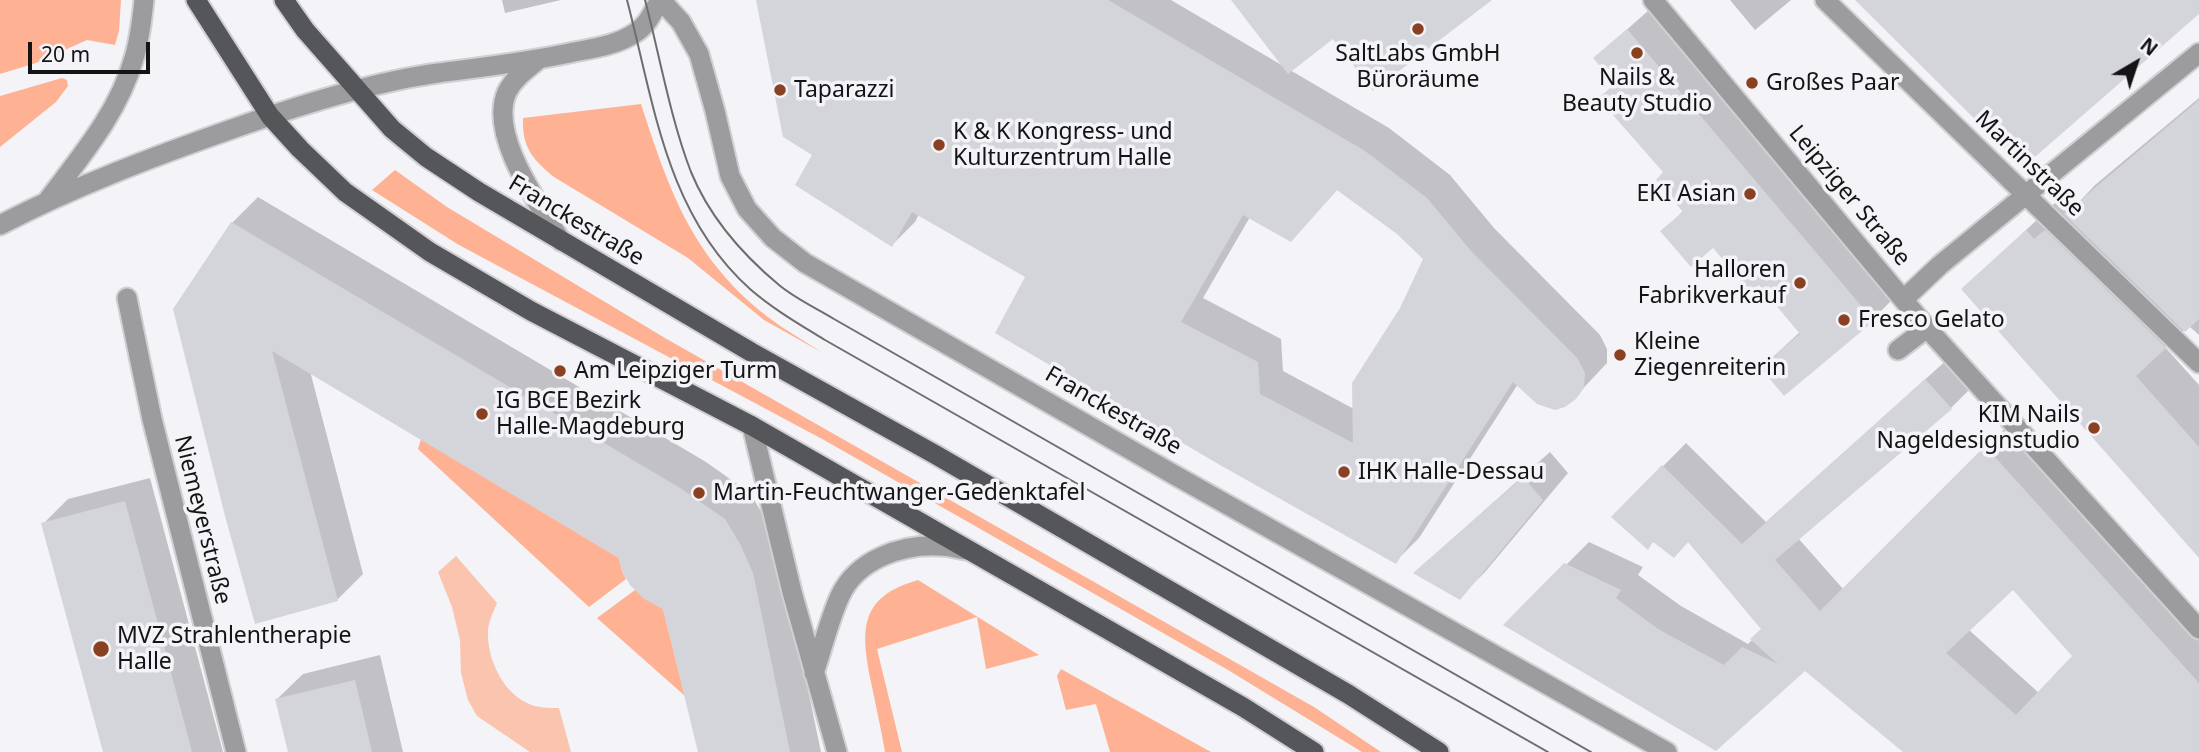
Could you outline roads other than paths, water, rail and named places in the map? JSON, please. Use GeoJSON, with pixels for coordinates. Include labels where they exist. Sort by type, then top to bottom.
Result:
{"type":"FeatureCollection","features":[{"type":"Feature","properties":{"kind":"main road"},"geometry":{"type":"LineString","coordinates":[[196,0],[270,116],[331,181],[430,252],[531,311],[752,426],[1243,707],[1314,752]]}},
{"type":"Feature","properties":{"kind":"main road","name":"Franckestraße"},"geometry":{"type":"LineString","coordinates":[[284,0],[305,30],[392,128],[426,157],[479,192],[561,242],[1348,694],[1439,752]]}},
{"type":"Feature","properties":{"kind":"street"},"geometry":{"type":"LineString","coordinates":[[48,200],[114,108],[134,59],[145,0]]}},
{"type":"Feature","properties":{"kind":"street","name":"Franckestraße"},"geometry":{"type":"LineString","coordinates":[[0,225],[48,200],[155,157],[270,116],[357,90],[433,74],[539,60],[607,46],[636,33],[650,18],[661,0],[681,22],[699,54],[730,176],[747,208],[772,238],[805,263],[1667,752]]}},
{"type":"Feature","properties":{"kind":"street","name":"Leipziger Straße"},"geometry":{"type":"LineString","coordinates":[[1653,0],[1927,328],[2199,629]]}},
{"type":"Feature","properties":{"kind":"street","name":"Martinstraße"},"geometry":{"type":"LineString","coordinates":[[1825,0],[2199,363]]}},
{"type":"Feature","properties":{"kind":"street"},"geometry":{"type":"LineString","coordinates":[[1904,299],[1940,265],[2199,53]]}},
{"type":"Feature","properties":{"kind":"street"},"geometry":{"type":"LineString","coordinates":[[539,60],[522,73],[508,90],[502,107],[502,117],[511,152],[561,242]]}},
{"type":"Feature","properties":{"kind":"street","name":"Niemeyerstraße"},"geometry":{"type":"LineString","coordinates":[[127,298],[152,419],[236,752]]}},
{"type":"Feature","properties":{"kind":"street"},"geometry":{"type":"LineString","coordinates":[[1898,350],[1927,328]]}},
{"type":"Feature","properties":{"kind":"street"},"geometry":{"type":"LineString","coordinates":[[752,426],[792,592],[837,752]]}},
{"type":"Feature","properties":{"kind":"street"},"geometry":{"type":"LineString","coordinates":[[814,673],[840,595],[852,577],[867,564],[886,554],[913,548],[940,546],[973,552]]}},
{"type":"Feature","properties":{"kind":"tram line"},"geometry":{"type":"LineString","coordinates":[[627,0],[656,117],[681,192],[699,227],[722,259],[750,289],[825,340],[1548,752]]}},
{"type":"Feature","properties":{"kind":"tram line"},"geometry":{"type":"LineString","coordinates":[[645,0],[677,130],[698,188],[728,234],[779,285],[792,295],[1591,752]]}},
{"type":"Feature","properties":{"kind":"place","name":"SaltLabs GmbH Büroräume"},"geometry":{"type":"Point","coordinates":[1418,29]}},
{"type":"Feature","properties":{"kind":"place","name":"Nails & Beauty Studio"},"geometry":{"type":"Point","coordinates":[1637,53]}},
{"type":"Feature","properties":{"kind":"place","name":"Großes Paar"},"geometry":{"type":"Point","coordinates":[1752,83]}},
{"type":"Feature","properties":{"kind":"place","name":"Taparazzi"},"geometry":{"type":"Point","coordinates":[780,90]}},
{"type":"Feature","properties":{"kind":"place","name":"K & K Kongress- und Kulturzentrum Halle"},"geometry":{"type":"Point","coordinates":[939,145]}},
{"type":"Feature","properties":{"kind":"place","name":"EKI Asian"},"geometry":{"type":"Point","coordinates":[1750,194]}},
{"type":"Feature","properties":{"kind":"place","name":"Halloren Fabrikverkauf"},"geometry":{"type":"Point","coordinates":[1800,283]}},
{"type":"Feature","properties":{"kind":"place","name":"Fresco Gelato"},"geometry":{"type":"Point","coordinates":[1844,320]}},
{"type":"Feature","properties":{"kind":"place","name":"Kleine Ziegenreiterin"},"geometry":{"type":"Point","coordinates":[1620,355]}},
{"type":"Feature","properties":{"kind":"place","name":"Am Leipziger Turm"},"geometry":{"type":"Point","coordinates":[560,371]}},
{"type":"Feature","properties":{"kind":"place","name":"IG BCE Bezirk Halle-Magdeburg"},"geometry":{"type":"Point","coordinates":[482,414]}},
{"type":"Feature","properties":{"kind":"place","name":"KIM Nails Nageldesignstudio"},"geometry":{"type":"Point","coordinates":[2094,428]}},
{"type":"Feature","properties":{"kind":"place","name":"IHK Halle-Dessau"},"geometry":{"type":"Point","coordinates":[1344,472]}},
{"type":"Feature","properties":{"kind":"place","name":"Martin-Feuchtwanger-Gedenktafel"},"geometry":{"type":"Point","coordinates":[699,493]}},
{"type":"Feature","properties":{"kind":"place","name":"MVZ Strahlentherapie Halle"},"geometry":{"type":"Point","coordinates":[101,649]}}]}
